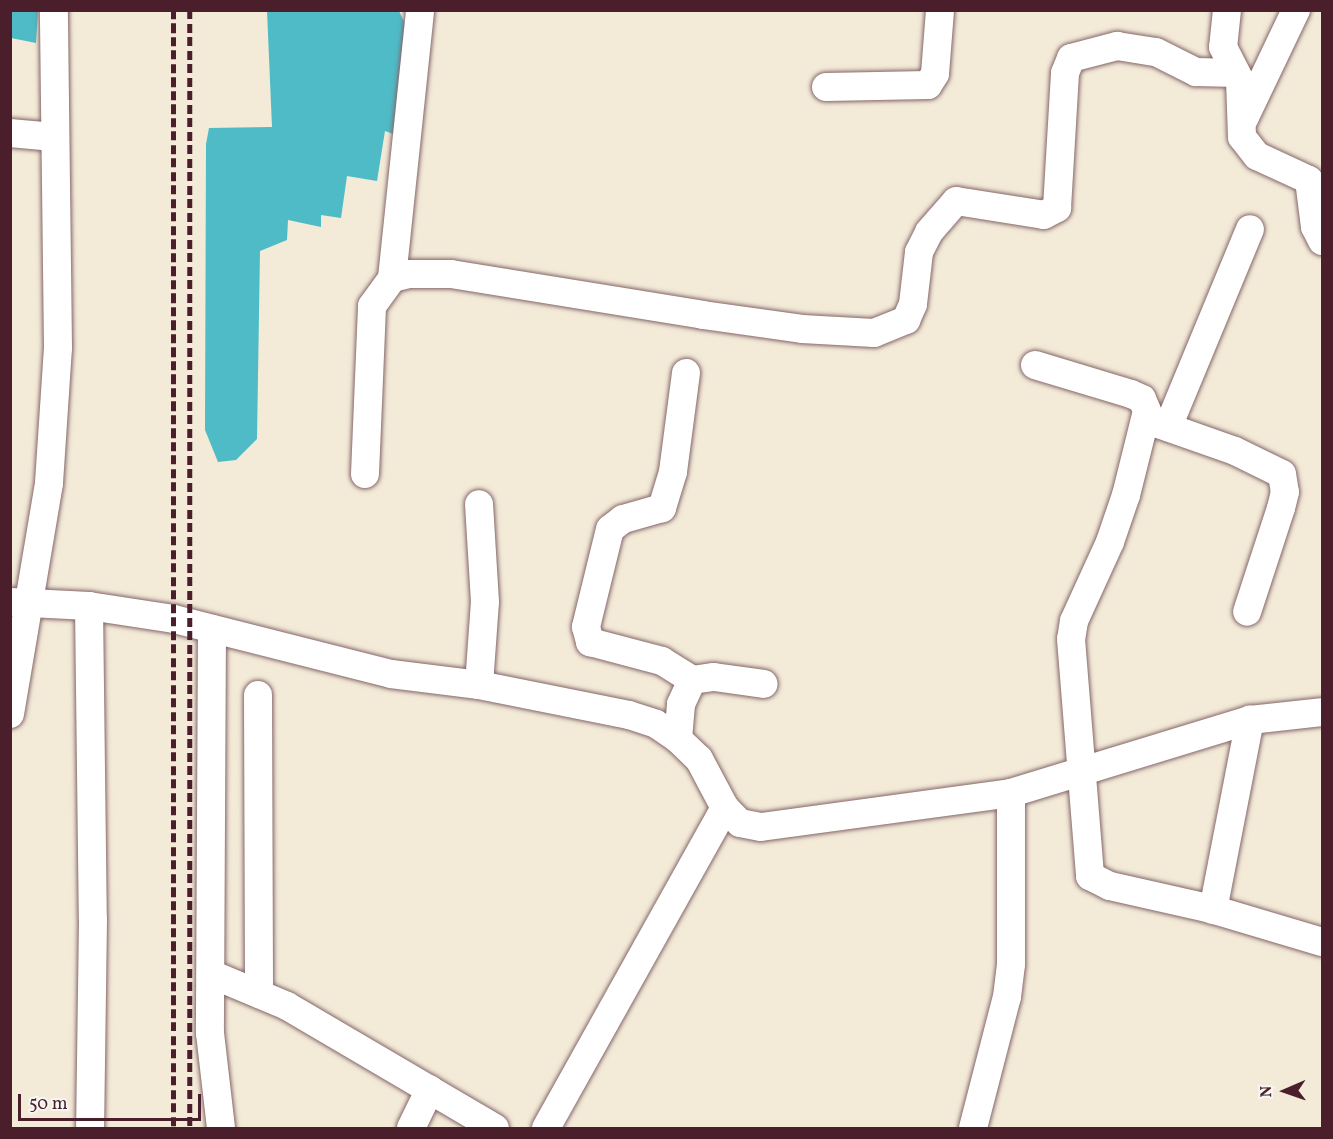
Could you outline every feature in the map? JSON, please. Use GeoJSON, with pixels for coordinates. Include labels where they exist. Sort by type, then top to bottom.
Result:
{"type":"FeatureCollection","features":[{"type":"Feature","properties":{"kind":"street"},"geometry":{"type":"LineString","coordinates":[[10,714],[19,603],[49,483],[58,348],[54,10]]}},
{"type":"Feature","properties":{"kind":"street"},"geometry":{"type":"LineString","coordinates":[[826,87],[928,85],[935,74],[940,10]]}},
{"type":"Feature","properties":{"kind":"street"},"geometry":{"type":"LineString","coordinates":[[1227,10],[1223,47],[1240,80],[1241,126],[1245,144],[1257,156],[1316,179],[1315,227],[1323,241]]}},
{"type":"Feature","properties":{"kind":"street"},"geometry":{"type":"LineString","coordinates":[[1241,126],[1296,10]]}},
{"type":"Feature","properties":{"kind":"street"},"geometry":{"type":"LineString","coordinates":[[365,474],[372,306],[392,278],[399,219],[400,177],[420,17]]}},
{"type":"Feature","properties":{"kind":"street"},"geometry":{"type":"LineString","coordinates":[[392,278],[410,274],[451,274],[725,318],[874,333],[906,320],[913,304],[919,252],[929,232],[956,201],[1026,214],[1051,214],[1057,208],[1065,73],[1071,58],[1117,46],[1156,52],[1196,72],[1236,73]]}},
{"type":"Feature","properties":{"kind":"street"},"geometry":{"type":"LineString","coordinates":[[10,133],[54,137]]}},
{"type":"Feature","properties":{"kind":"street"},"geometry":{"type":"LineString","coordinates":[[1250,229],[1158,423],[1110,543],[1074,621],[1072,667],[1090,876],[1110,886],[1213,910],[1323,942]]}},
{"type":"Feature","properties":{"kind":"street"},"geometry":{"type":"LineString","coordinates":[[1035,365],[1142,399],[1158,423],[1267,465],[1282,474],[1285,492],[1281,508],[1247,612]]}},
{"type":"Feature","properties":{"kind":"street"},"geometry":{"type":"LineString","coordinates":[[686,373],[666,496],[657,511],[623,519],[610,529],[586,627],[590,642],[662,662],[692,680],[714,676],[764,684]]}},
{"type":"Feature","properties":{"kind":"street"},"geometry":{"type":"LineString","coordinates":[[479,504],[485,602],[479,686]]}},
{"type":"Feature","properties":{"kind":"street"},"geometry":{"type":"LineString","coordinates":[[19,603],[89,606],[212,629],[392,674],[479,686],[629,715],[656,724],[678,739],[699,759],[725,808],[740,823],[761,827],[1011,793],[1250,720],[1323,712]]}},
{"type":"Feature","properties":{"kind":"street"},"geometry":{"type":"LineString","coordinates":[[89,606],[93,919],[90,1128]]}},
{"type":"Feature","properties":{"kind":"street"},"geometry":{"type":"LineString","coordinates":[[212,629],[210,1033],[220,1128]]}},
{"type":"Feature","properties":{"kind":"street"},"geometry":{"type":"LineString","coordinates":[[678,739],[681,704],[692,680]]}},
{"type":"Feature","properties":{"kind":"street"},"geometry":{"type":"LineString","coordinates":[[258,696],[259,994]]}},
{"type":"Feature","properties":{"kind":"street"},"geometry":{"type":"LineString","coordinates":[[1213,910],[1250,720]]}},
{"type":"Feature","properties":{"kind":"street"},"geometry":{"type":"LineString","coordinates":[[973,1128],[1007,997],[1011,964],[1011,793]]}},
{"type":"Feature","properties":{"kind":"street"},"geometry":{"type":"LineString","coordinates":[[546,1128],[725,808]]}},
{"type":"Feature","properties":{"kind":"street"},"geometry":{"type":"LineString","coordinates":[[211,974],[287,1006],[495,1128]]}},
{"type":"Feature","properties":{"kind":"street"},"geometry":{"type":"LineString","coordinates":[[411,1128],[430,1089]]}},
{"type":"Feature","properties":{"kind":"water"},"geometry":{"type":"Polygon","coordinates":[[[11,10],[38,11],[36,43],[11,38],[11,10]]]}},
{"type":"Feature","properties":{"kind":"water"},"geometry":{"type":"Polygon","coordinates":[[[267,11],[399,11],[424,63],[396,135],[385,131],[377,181],[347,176],[341,218],[321,215],[321,227],[288,220],[287,240],[260,251],[257,439],[236,460],[218,462],[205,430],[206,144],[209,128],[272,127],[267,11]]]}},
{"type":"Feature","properties":{"kind":"railway"},"geometry":{"type":"LineString","coordinates":[[174,10],[174,1128]]}},
{"type":"Feature","properties":{"kind":"railway"},"geometry":{"type":"LineString","coordinates":[[190,10],[190,1128]]}}]}
